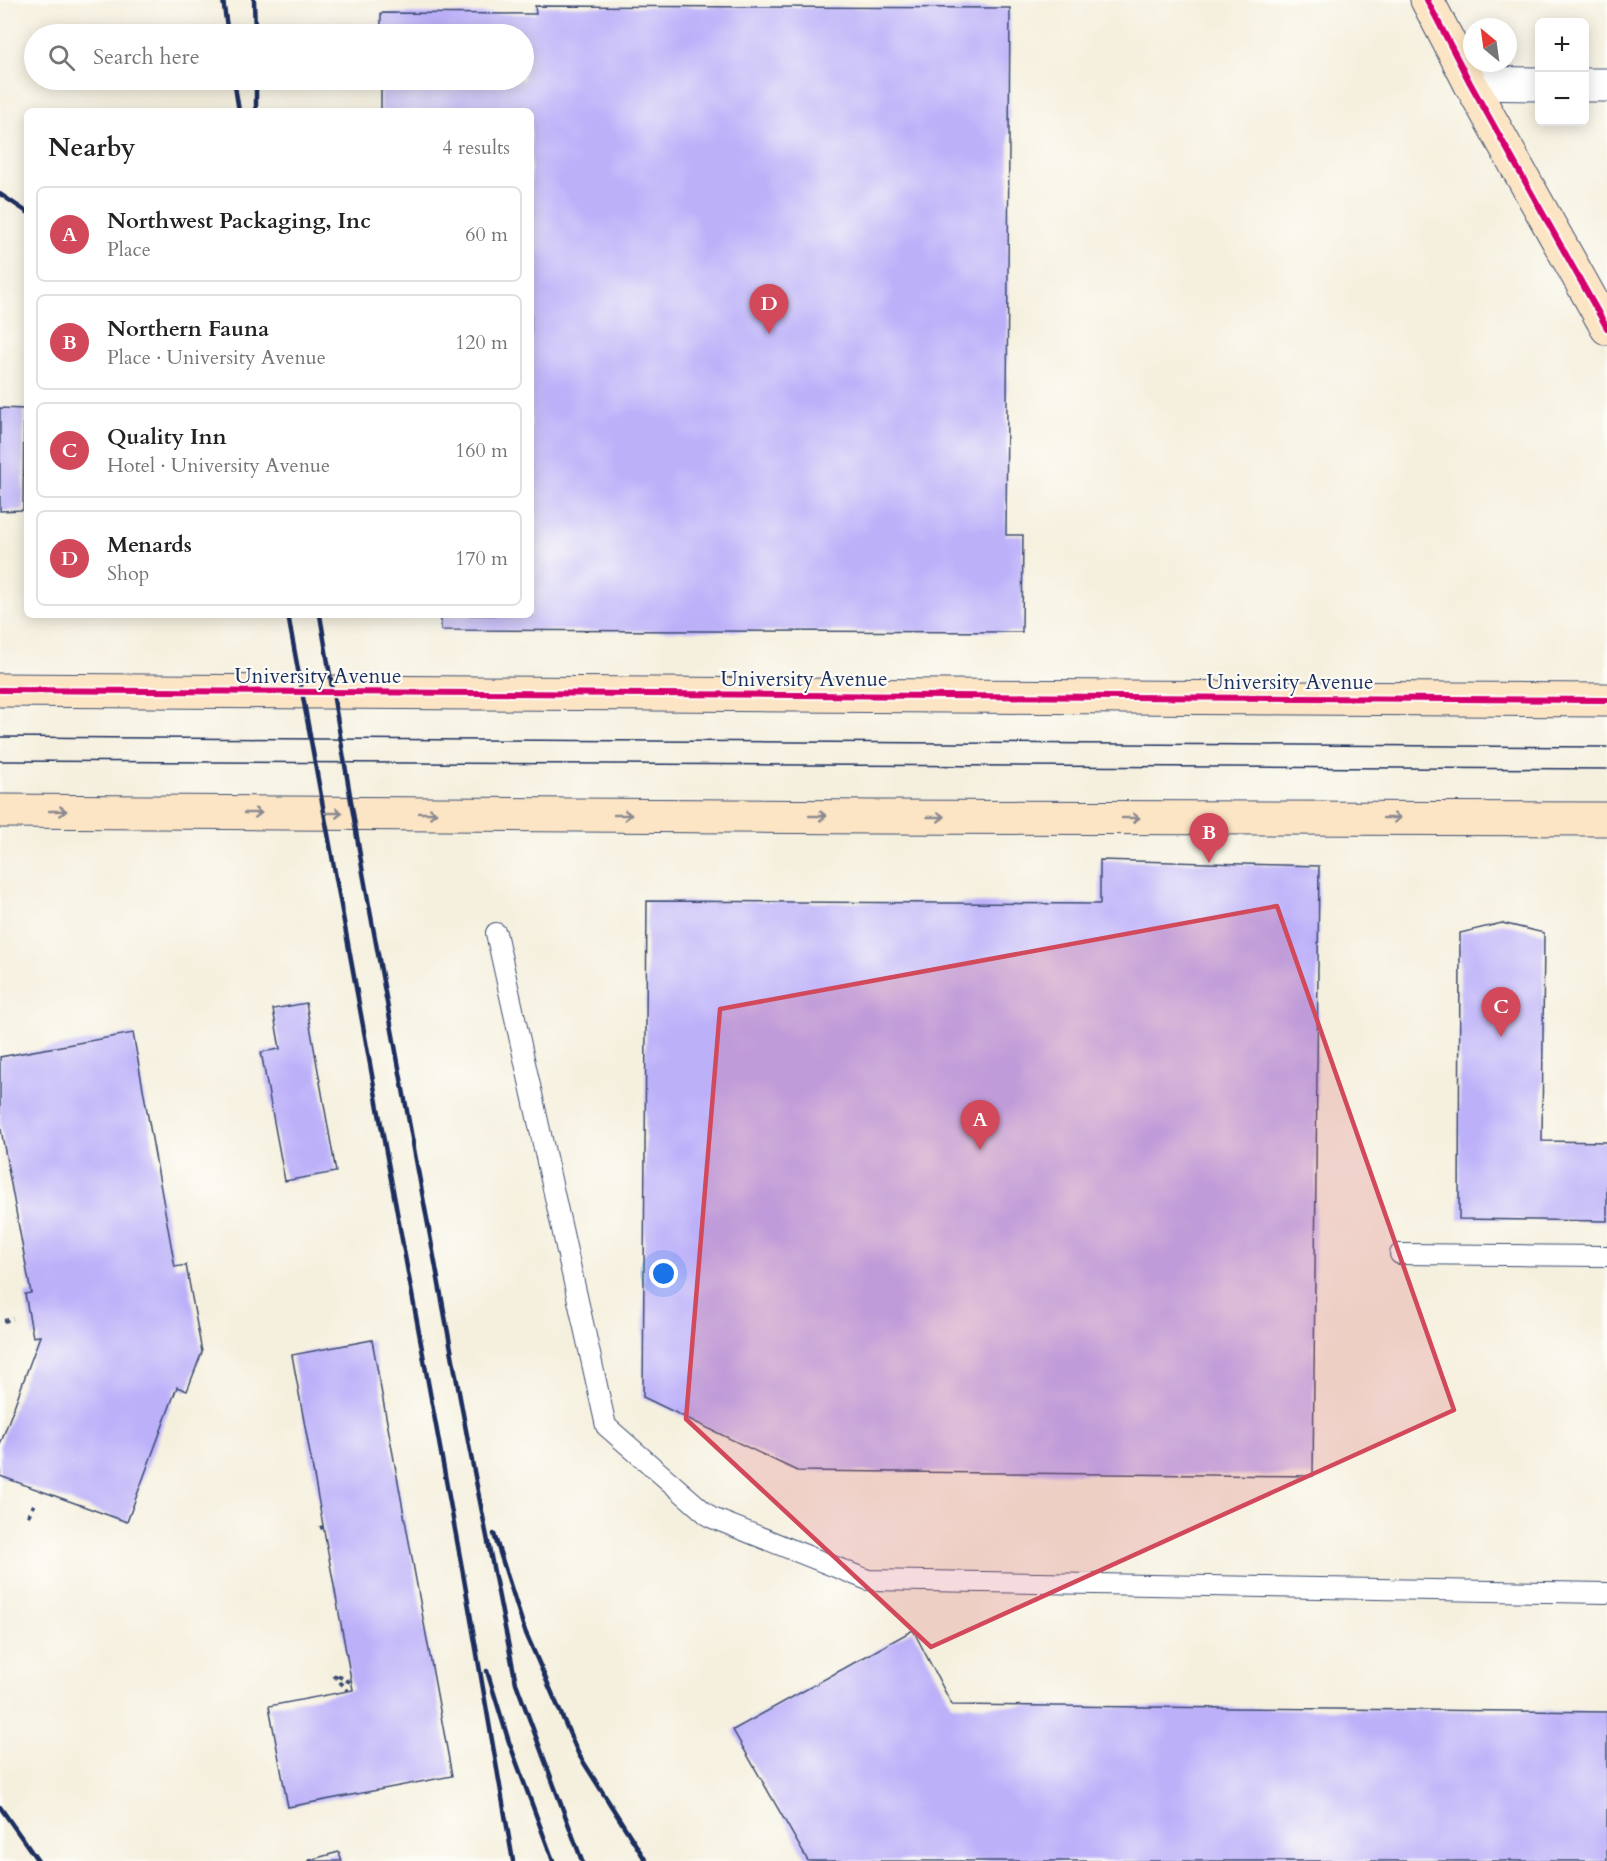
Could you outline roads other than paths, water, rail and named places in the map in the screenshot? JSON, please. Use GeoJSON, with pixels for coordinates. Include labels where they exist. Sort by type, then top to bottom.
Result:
{"type":"FeatureCollection","features":[{"type":"Feature","properties":{"kind":"main road"},"geometry":{"type":"LineString","coordinates":[[1427,0],[1470,83],[1607,328]]}},
{"type":"Feature","properties":{"kind":"main road","name":"University Avenue"},"geometry":{"type":"LineString","coordinates":[[0,690],[1607,700]]}},
{"type":"Feature","properties":{"kind":"main road"},"geometry":{"type":"LineString","coordinates":[[0,811],[1607,819]]}},
{"type":"Feature","properties":{"kind":"street"},"geometry":{"type":"LineString","coordinates":[[1470,83],[1535,84]]}},
{"type":"Feature","properties":{"kind":"street"},"geometry":{"type":"LineString","coordinates":[[1589,85],[1607,85]]}},
{"type":"Feature","properties":{"kind":"lane"},"geometry":{"type":"LineString","coordinates":[[496,933],[606,1426],[710,1517],[868,1580],[1607,1593]]}},
{"type":"Feature","properties":{"kind":"lane"},"geometry":{"type":"LineString","coordinates":[[1400,1254],[1607,1256]]}},
{"type":"Feature","properties":{"kind":"tram line"},"geometry":{"type":"LineString","coordinates":[[0,737],[1607,747]]}},
{"type":"Feature","properties":{"kind":"tram line"},"geometry":{"type":"LineString","coordinates":[[0,761],[1607,769]]}},
{"type":"Feature","properties":{"kind":"railway"},"geometry":{"type":"LineString","coordinates":[[223,0],[227,24]]}},
{"type":"Feature","properties":{"kind":"railway"},"geometry":{"type":"LineString","coordinates":[[254,0],[255,24]]}},
{"type":"Feature","properties":{"kind":"railway"},"geometry":{"type":"LineString","coordinates":[[236,90],[239,108]]}},
{"type":"Feature","properties":{"kind":"railway"},"geometry":{"type":"LineString","coordinates":[[256,90],[256,108]]}},
{"type":"Feature","properties":{"kind":"railway"},"geometry":{"type":"LineString","coordinates":[[0,194],[24,210]]}},
{"type":"Feature","properties":{"kind":"railway"},"geometry":{"type":"LineString","coordinates":[[289,618],[464,1579],[513,1861]]}},
{"type":"Feature","properties":{"kind":"railway"},"geometry":{"type":"LineString","coordinates":[[320,618],[363,873],[468,1441],[516,1683],[582,1861]]}},
{"type":"Feature","properties":{"kind":"railway"},"geometry":{"type":"LineString","coordinates":[[494,1534],[525,1631],[579,1755],[646,1861]]}},
{"type":"Feature","properties":{"kind":"railway"},"geometry":{"type":"LineString","coordinates":[[487,1671],[509,1742],[553,1861]]}},
{"type":"Feature","properties":{"kind":"railway"},"geometry":{"type":"LineString","coordinates":[[0,1807],[38,1861]]}},
{"type":"Feature","properties":{"kind":"place","name":"Menards"},"geometry":{"type":"Point","coordinates":[769,334]}},
{"type":"Feature","properties":{"kind":"place","name":"Northern Fauna"},"geometry":{"type":"Point","coordinates":[1209,863]}},
{"type":"Feature","properties":{"kind":"place","name":"Quality Inn"},"geometry":{"type":"Point","coordinates":[1501,1037]}},
{"type":"Feature","properties":{"kind":"place","name":"Northwest Packaging, Inc"},"geometry":{"type":"Point","coordinates":[980,1150]}}]}
